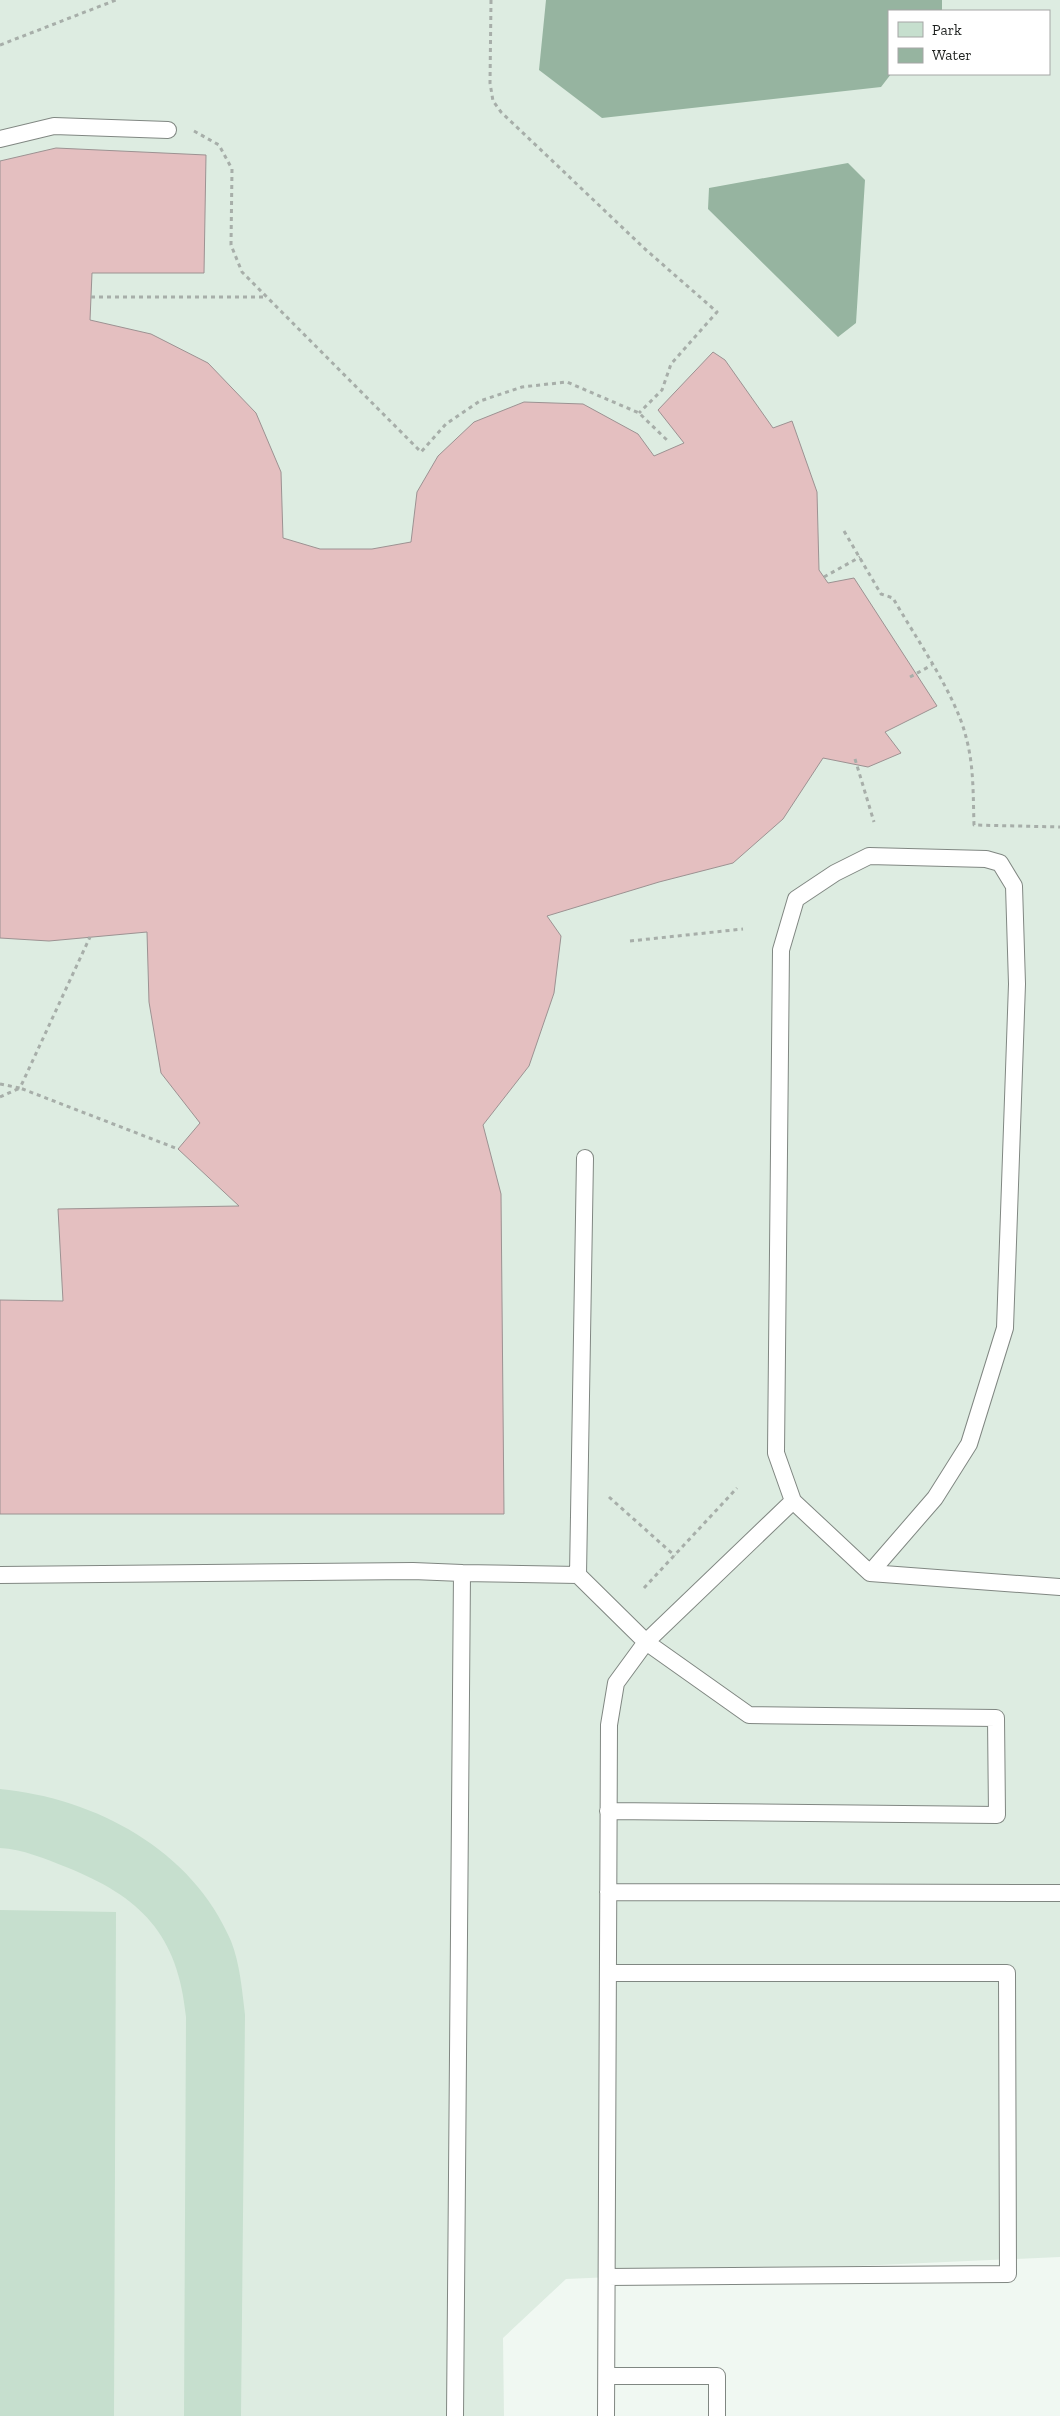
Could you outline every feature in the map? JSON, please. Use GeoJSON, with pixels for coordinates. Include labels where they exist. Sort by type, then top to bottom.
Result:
{"type":"FeatureCollection","features":[{"type":"Feature","properties":{"kind":"lane"},"geometry":{"type":"LineString","coordinates":[[0,138],[54,126],[168,130]]}},
{"type":"Feature","properties":{"kind":"lane"},"geometry":{"type":"LineString","coordinates":[[870,1572],[935,1498],[969,1444],[1005,1328],[1017,984],[1014,886],[1000,863],[986,859],[869,856],[834,873],[796,899],[781,950],[775,1391],[776,1453],[793,1501],[870,1572],[1060,1587]]}},
{"type":"Feature","properties":{"kind":"lane"},"geometry":{"type":"LineString","coordinates":[[578,1575],[585,1158]]}},
{"type":"Feature","properties":{"kind":"lane"},"geometry":{"type":"LineString","coordinates":[[606,2416],[609,1725],[616,1683],[646,1642],[793,1501]]}},
{"type":"Feature","properties":{"kind":"lane"},"geometry":{"type":"LineString","coordinates":[[0,1575],[403,1571],[578,1575],[646,1642],[749,1715],[996,1718],[997,1816],[608,1811]]}},
{"type":"Feature","properties":{"kind":"lane"},"geometry":{"type":"LineString","coordinates":[[455,2416],[462,1573]]}},
{"type":"Feature","properties":{"kind":"lane"},"geometry":{"type":"LineString","coordinates":[[608,1892],[1060,1893]]}},
{"type":"Feature","properties":{"kind":"lane"},"geometry":{"type":"LineString","coordinates":[[607,2277],[1008,2274],[1009,2178],[1008,1974],[608,1974]]}},
{"type":"Feature","properties":{"kind":"lane"},"geometry":{"type":"LineString","coordinates":[[606,2376],[717,2376],[717,2416]]}},
{"type":"Feature","properties":{"kind":"path"},"geometry":{"type":"LineString","coordinates":[[0,44],[116,0]]}},
{"type":"Feature","properties":{"kind":"path"},"geometry":{"type":"LineString","coordinates":[[491,0],[490,83],[492,100],[501,112],[645,249],[717,312],[670,364],[662,390],[639,414]]}},
{"type":"Feature","properties":{"kind":"path"},"geometry":{"type":"LineString","coordinates":[[168,130],[194,130],[219,145],[232,169],[231,245],[242,272],[264,297],[421,452],[446,424],[480,401],[522,386],[567,382],[639,414],[669,442]]}},
{"type":"Feature","properties":{"kind":"path"},"geometry":{"type":"LineString","coordinates":[[91,297],[264,297]]}},
{"type":"Feature","properties":{"kind":"path"},"geometry":{"type":"LineString","coordinates":[[844,531],[881,594],[893,598],[951,701],[966,735],[973,770],[974,825],[1060,826]]}},
{"type":"Feature","properties":{"kind":"path"},"geometry":{"type":"LineString","coordinates":[[824,577],[860,557]]}},
{"type":"Feature","properties":{"kind":"path"},"geometry":{"type":"LineString","coordinates":[[910,677],[932,665]]}},
{"type":"Feature","properties":{"kind":"path"},"geometry":{"type":"LineString","coordinates":[[855,759],[874,822]]}},
{"type":"Feature","properties":{"kind":"path"},"geometry":{"type":"LineString","coordinates":[[630,941],[743,929]]}},
{"type":"Feature","properties":{"kind":"path"},"geometry":{"type":"LineString","coordinates":[[0,1097],[20,1088],[90,937]]}},
{"type":"Feature","properties":{"kind":"path"},"geometry":{"type":"LineString","coordinates":[[0,1084],[20,1088],[178,1150]]}},
{"type":"Feature","properties":{"kind":"path"},"geometry":{"type":"LineString","coordinates":[[644,1588],[737,1488]]}},
{"type":"Feature","properties":{"kind":"path"},"geometry":{"type":"LineString","coordinates":[[610,1497],[675,1556]]}},
{"type":"Feature","properties":{"kind":"shaded area"},"geometry":{"type":"Polygon","coordinates":[[[0,0],[1060,0],[1060,2257],[566,2279],[503,2338],[504,2416],[0,2416],[0,0]]]}},
{"type":"Feature","properties":{"kind":"green space"},"geometry":{"type":"Polygon","coordinates":[[[0,1789],[36,1794],[71,1804],[105,1817],[137,1834],[166,1855],[192,1880],[214,1909],[231,1941],[239,1968],[245,2015],[241,2416],[184,2416],[186,2017],[182,1988],[174,1963],[164,1941],[151,1922],[135,1906],[115,1891],[50,1861],[25,1852],[0,1848],[0,1789]]]}},
{"type":"Feature","properties":{"kind":"green space"},"geometry":{"type":"Polygon","coordinates":[[[0,1910],[116,1912],[114,2416],[0,2416],[0,1910]]]}},
{"type":"Feature","properties":{"kind":"water"},"geometry":{"type":"Polygon","coordinates":[[[546,0],[942,0],[942,10],[888,10],[888,75],[890,75],[881,87],[602,118],[539,70],[546,0]]]}},
{"type":"Feature","properties":{"kind":"water"},"geometry":{"type":"Polygon","coordinates":[[[848,163],[865,180],[856,323],[838,337],[708,209],[709,188],[848,163]]]}},
{"type":"Feature","properties":{"kind":"building"},"geometry":{"type":"Polygon","coordinates":[[[56,148],[206,155],[204,273],[92,273],[90,320],[151,334],[208,363],[256,413],[281,472],[283,538],[320,549],[372,549],[411,542],[417,492],[438,456],[474,422],[524,402],[583,404],[638,434],[654,456],[684,443],[658,410],[713,352],[725,360],[773,428],[792,421],[817,492],[819,570],[828,583],[854,578],[937,706],[885,732],[901,753],[868,767],[823,758],[783,819],[733,863],[659,882],[547,916],[561,936],[554,993],[529,1066],[483,1125],[501,1194],[504,1514],[0,1514],[0,1300],[63,1301],[58,1209],[239,1206],[178,1149],[200,1123],[161,1073],[149,1002],[147,932],[49,941],[0,938],[0,161],[56,148]]]}}]}
